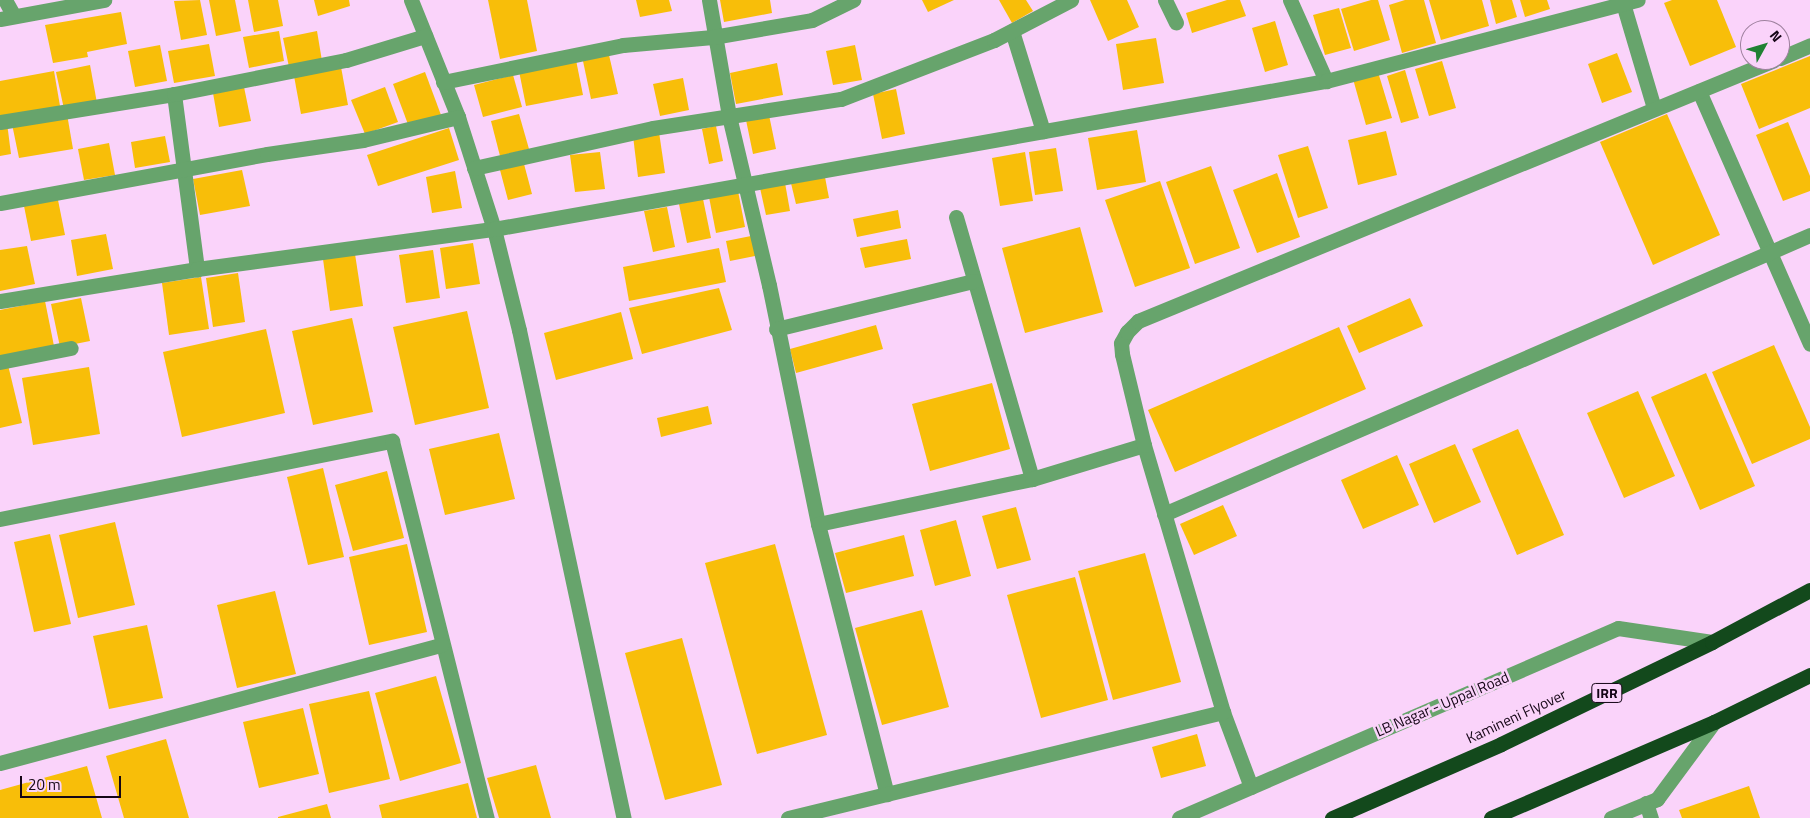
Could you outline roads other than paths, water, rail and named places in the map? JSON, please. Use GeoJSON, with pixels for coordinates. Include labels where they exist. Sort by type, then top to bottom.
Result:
{"type":"FeatureCollection","features":[{"type":"Feature","properties":{"kind":"highway","name":"IRR"},"geometry":{"type":"LineString","coordinates":[[1712,642],[1810,590]]}},
{"type":"Feature","properties":{"kind":"highway","name":"Kamineni Flyover"},"geometry":{"type":"LineString","coordinates":[[1332,818],[1501,744],[1712,642]]}},
{"type":"Feature","properties":{"kind":"highway"},"geometry":{"type":"LineString","coordinates":[[1491,818],[1714,722],[1810,675]]}},
{"type":"Feature","properties":{"kind":"street"},"geometry":{"type":"LineString","coordinates":[[5,0],[7,18],[104,0]]}},
{"type":"Feature","properties":{"kind":"street"},"geometry":{"type":"LineString","coordinates":[[411,0],[458,117],[494,229],[519,330],[624,818]]}},
{"type":"Feature","properties":{"kind":"street"},"geometry":{"type":"LineString","coordinates":[[708,0],[713,37],[729,116],[818,524],[887,794]]}},
{"type":"Feature","properties":{"kind":"street"},"geometry":{"type":"LineString","coordinates":[[443,82],[623,45],[713,37],[812,20],[853,0]]}},
{"type":"Feature","properties":{"kind":"street"},"geometry":{"type":"LineString","coordinates":[[474,168],[653,128],[841,98],[1012,30],[1071,0]]}},
{"type":"Feature","properties":{"kind":"street"},"geometry":{"type":"LineString","coordinates":[[1165,0],[1176,23]]}},
{"type":"Feature","properties":{"kind":"street"},"geometry":{"type":"LineString","coordinates":[[1290,0],[1326,81]]}},
{"type":"Feature","properties":{"kind":"street"},"geometry":{"type":"LineString","coordinates":[[0,301],[197,270],[494,229],[1326,81],[1628,2],[1654,108]]}},
{"type":"Feature","properties":{"kind":"street"},"geometry":{"type":"LineString","coordinates":[[1012,30],[1043,131]]}},
{"type":"Feature","properties":{"kind":"street"},"geometry":{"type":"LineString","coordinates":[[0,122],[174,94],[346,60],[425,36]]}},
{"type":"Feature","properties":{"kind":"street"},"geometry":{"type":"LineString","coordinates":[[1790,54],[1810,45]]}},
{"type":"Feature","properties":{"kind":"street"},"geometry":{"type":"LineString","coordinates":[[1251,787],[1223,712],[1164,514],[1144,445],[1121,343],[1138,321],[1750,70]]}},
{"type":"Feature","properties":{"kind":"street"},"geometry":{"type":"LineString","coordinates":[[1700,91],[1810,344]]}},
{"type":"Feature","properties":{"kind":"street"},"geometry":{"type":"LineString","coordinates":[[174,94],[182,170],[197,270]]}},
{"type":"Feature","properties":{"kind":"street"},"geometry":{"type":"LineString","coordinates":[[0,203],[363,140],[458,117]]}},
{"type":"Feature","properties":{"kind":"street"},"geometry":{"type":"LineString","coordinates":[[956,217],[973,281],[1032,479]]}},
{"type":"Feature","properties":{"kind":"street"},"geometry":{"type":"LineString","coordinates":[[1164,514],[1810,235]]}},
{"type":"Feature","properties":{"kind":"street"},"geometry":{"type":"LineString","coordinates":[[776,329],[973,281]]}},
{"type":"Feature","properties":{"kind":"street"},"geometry":{"type":"LineString","coordinates":[[0,362],[71,348]]}},
{"type":"Feature","properties":{"kind":"street"},"geometry":{"type":"LineString","coordinates":[[0,519],[392,442],[441,645],[487,818]]}},
{"type":"Feature","properties":{"kind":"street"},"geometry":{"type":"LineString","coordinates":[[818,524],[1032,479],[1144,445]]}},
{"type":"Feature","properties":{"kind":"street","name":"LB Nagar - Uppal Road"},"geometry":{"type":"LineString","coordinates":[[1179,818],[1618,628],[1712,642]]}},
{"type":"Feature","properties":{"kind":"street"},"geometry":{"type":"LineString","coordinates":[[0,763],[441,645]]}},
{"type":"Feature","properties":{"kind":"street"},"geometry":{"type":"LineString","coordinates":[[788,818],[1223,712]]}},
{"type":"Feature","properties":{"kind":"street"},"geometry":{"type":"LineString","coordinates":[[1611,818],[1657,799],[1714,722]]}},
{"type":"Feature","properties":{"kind":"street"},"geometry":{"type":"LineString","coordinates":[[1646,803],[1651,818]]}}]}
